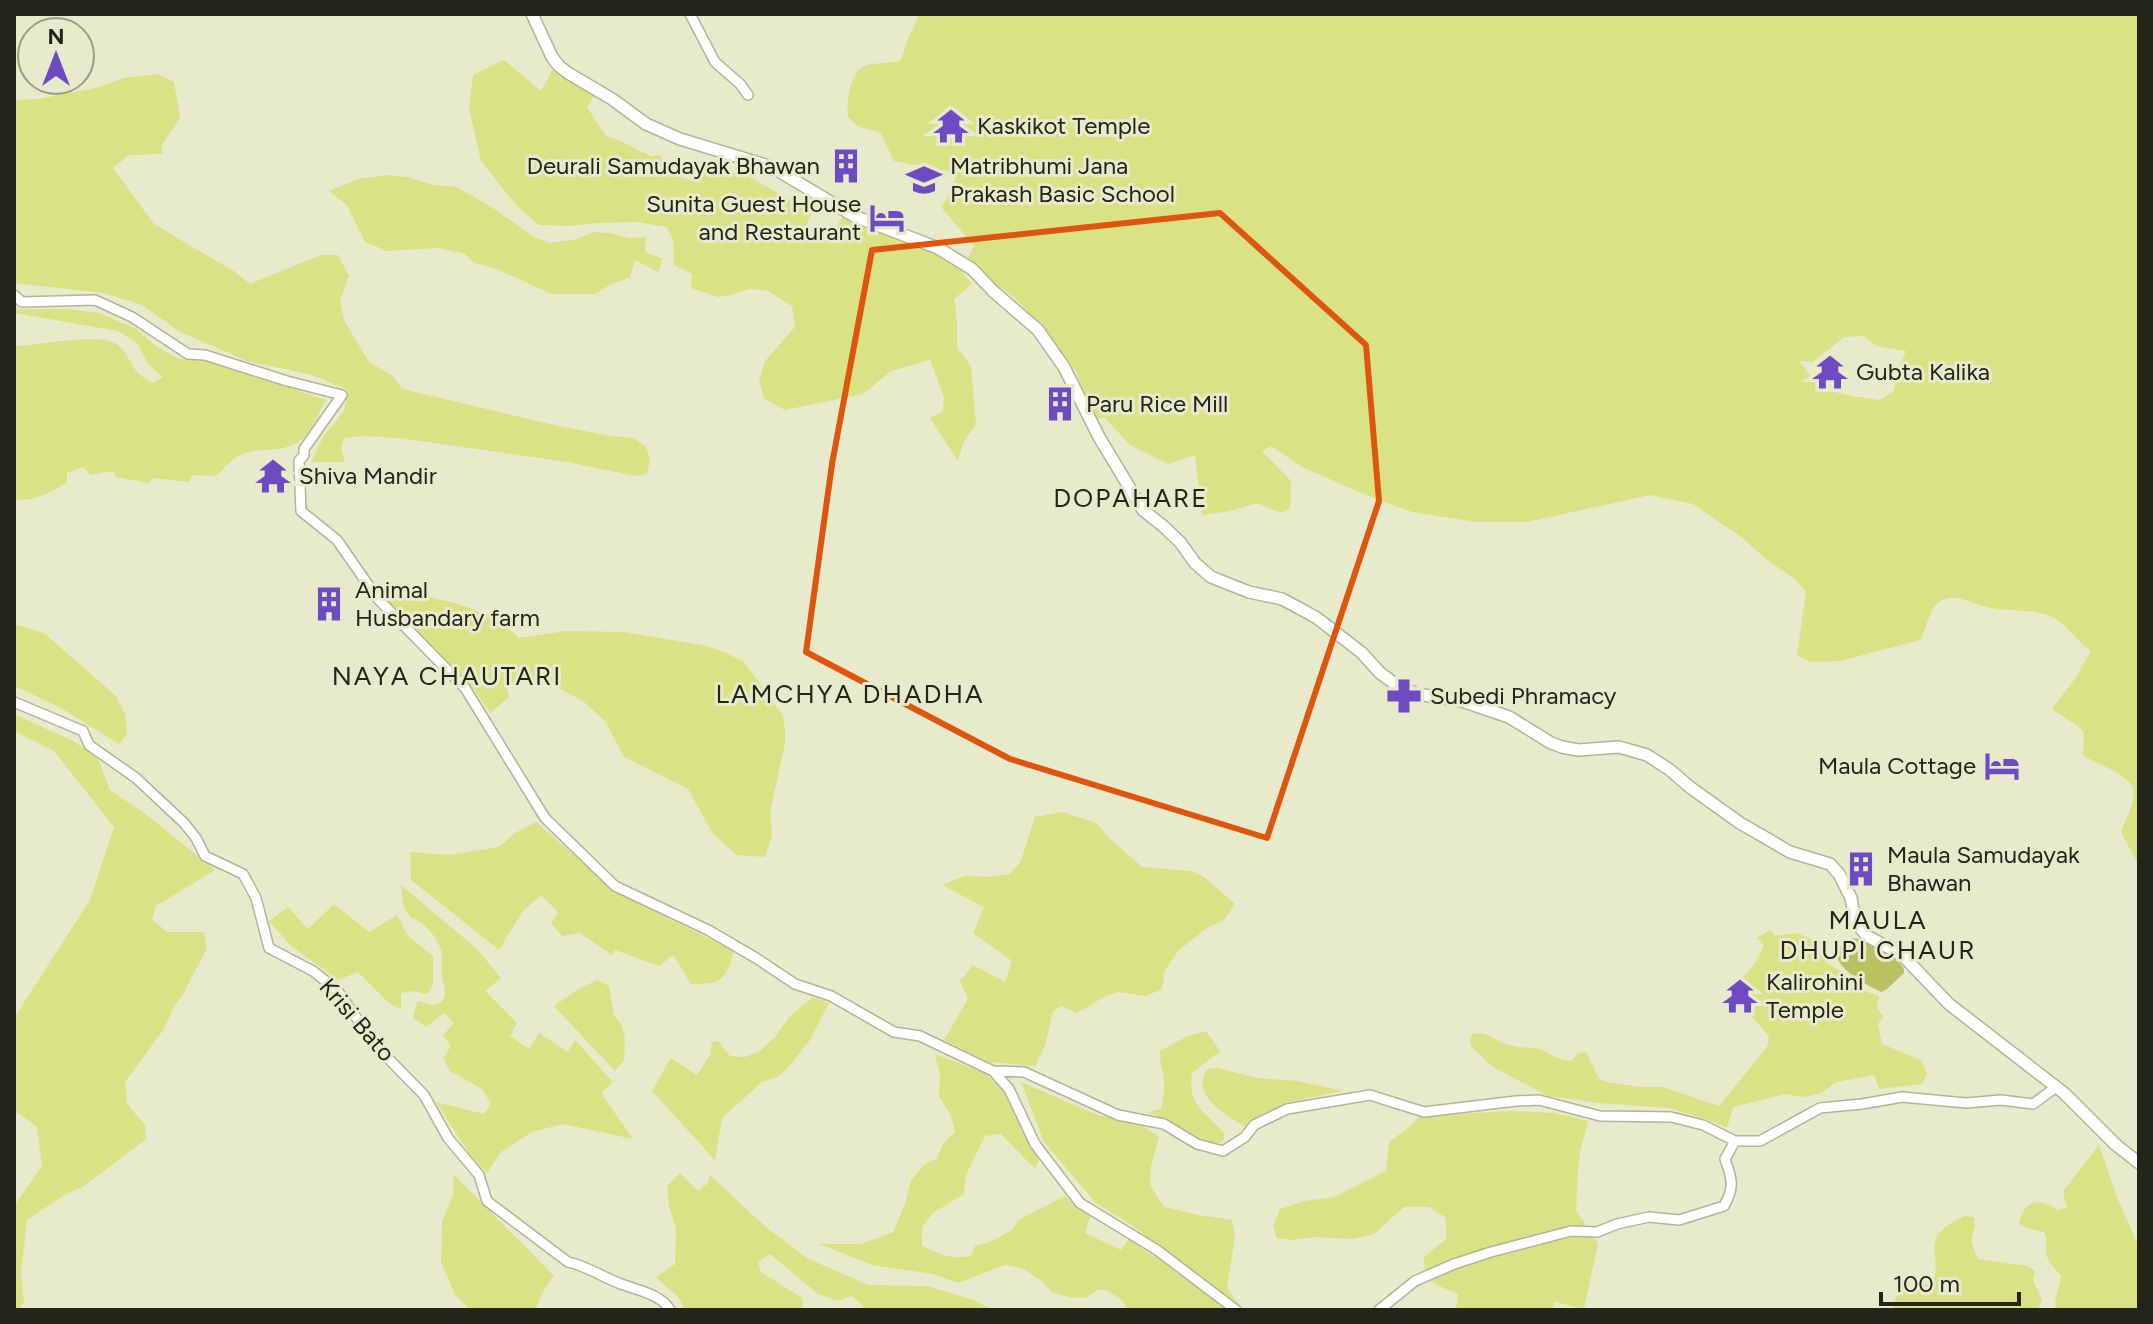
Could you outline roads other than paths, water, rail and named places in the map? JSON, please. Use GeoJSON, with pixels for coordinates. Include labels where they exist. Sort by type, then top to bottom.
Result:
{"type":"FeatureCollection","features":[{"type":"Feature","properties":{"kind":"street"},"geometry":{"type":"LineString","coordinates":[[532,14],[559,66],[646,124],[680,139],[772,167],[854,216],[938,248],[972,269],[1038,330],[1064,367],[1099,437],[1143,510],[1163,526],[1211,577],[1249,592],[1282,599],[1317,618],[1362,653],[1380,673],[1417,694],[1462,701],[1509,717],[1562,747],[1578,750],[1619,747],[1647,755],[1740,823],[1790,852],[1830,864],[1839,874],[1851,898],[1858,925],[1867,936],[1905,958],[1949,1004],[2064,1093],[2116,1145],[2139,1163]]}},
{"type":"Feature","properties":{"kind":"street"},"geometry":{"type":"LineString","coordinates":[[690,14],[715,62],[748,95]]}},
{"type":"Feature","properties":{"kind":"street"},"geometry":{"type":"LineString","coordinates":[[14,295],[22,302],[95,300],[132,317],[188,354],[205,355],[342,395],[299,461],[301,511],[337,540],[378,599],[465,688],[545,818],[615,886],[708,930],[795,984],[831,996],[894,1032],[920,1036],[993,1071],[1009,1089],[1035,1144],[1080,1203],[1157,1250],[1236,1310]]}},
{"type":"Feature","properties":{"kind":"street","name":"Krisi Bato"},"geometry":{"type":"LineString","coordinates":[[14,702],[83,731],[89,745],[136,778],[184,823],[205,856],[243,874],[256,898],[269,948],[313,971],[337,990],[376,1046],[424,1095],[448,1138],[479,1175],[487,1201],[568,1262],[641,1290],[667,1304],[670,1310]]}},
{"type":"Feature","properties":{"kind":"street"},"geometry":{"type":"LineString","coordinates":[[993,1071],[1024,1072],[1118,1115],[1164,1124],[1197,1144],[1223,1151],[1245,1137],[1254,1125],[1287,1109],[1370,1095],[1424,1112],[1539,1100],[1600,1116],[1671,1117],[1703,1125],[1735,1141],[1760,1141],[1820,1108],[1902,1097],[1966,1103],[2001,1100],[2033,1104],[2055,1088]]}},
{"type":"Feature","properties":{"kind":"street"},"geometry":{"type":"LineString","coordinates":[[1379,1310],[1415,1281],[1491,1252],[1571,1231],[1597,1232],[1649,1217],[1679,1220],[1724,1206],[1732,1193],[1731,1175],[1725,1159],[1735,1141]]}},
{"type":"Feature","properties":{"kind":"place","name":"Kaskikot Temple"},"geometry":{"type":"Point","coordinates":[951,126]}},
{"type":"Feature","properties":{"kind":"place","name":"Deurali Samudayak Bhawan"},"geometry":{"type":"Point","coordinates":[846,166]}},
{"type":"Feature","properties":{"kind":"place","name":"Matribhumi Jana Prakash Basic School"},"geometry":{"type":"Point","coordinates":[924,180]}},
{"type":"Feature","properties":{"kind":"place","name":"Sunita Guest House and Restaurant"},"geometry":{"type":"Point","coordinates":[887,218]}},
{"type":"Feature","properties":{"kind":"place","name":"Gubta Kalika"},"geometry":{"type":"Point","coordinates":[1830,372]}},
{"type":"Feature","properties":{"kind":"place","name":"Paru Rice Mill"},"geometry":{"type":"Point","coordinates":[1060,404]}},
{"type":"Feature","properties":{"kind":"place","name":"Shiva Mandir"},"geometry":{"type":"Point","coordinates":[273,476]}},
{"type":"Feature","properties":{"kind":"place","name":"Animal Husbandary farm"},"geometry":{"type":"Point","coordinates":[329,604]}},
{"type":"Feature","properties":{"kind":"place","name":"Subedi Phramacy"},"geometry":{"type":"Point","coordinates":[1404,696]}},
{"type":"Feature","properties":{"kind":"place","name":"Maula Cottage"},"geometry":{"type":"Point","coordinates":[2002,766]}},
{"type":"Feature","properties":{"kind":"place","name":"Maula Samudayak Bhawan"},"geometry":{"type":"Point","coordinates":[1861,869]}},
{"type":"Feature","properties":{"kind":"place","name":"Kalirohini Temple"},"geometry":{"type":"Point","coordinates":[1740,996]}},
{"type":"Feature","properties":{"kind":"district","name":"DOPAHARE"},"geometry":{"type":"Point","coordinates":[1131,498]}},
{"type":"Feature","properties":{"kind":"district","name":"NAYA CHAUTARI"},"geometry":{"type":"Point","coordinates":[447,676]}},
{"type":"Feature","properties":{"kind":"district","name":"LAMCHYA DHADHA"},"geometry":{"type":"Point","coordinates":[850,694]}},
{"type":"Feature","properties":{"kind":"district","name":"MAULA DHUPI CHAUR"},"geometry":{"type":"Point","coordinates":[1878,935]}}]}
